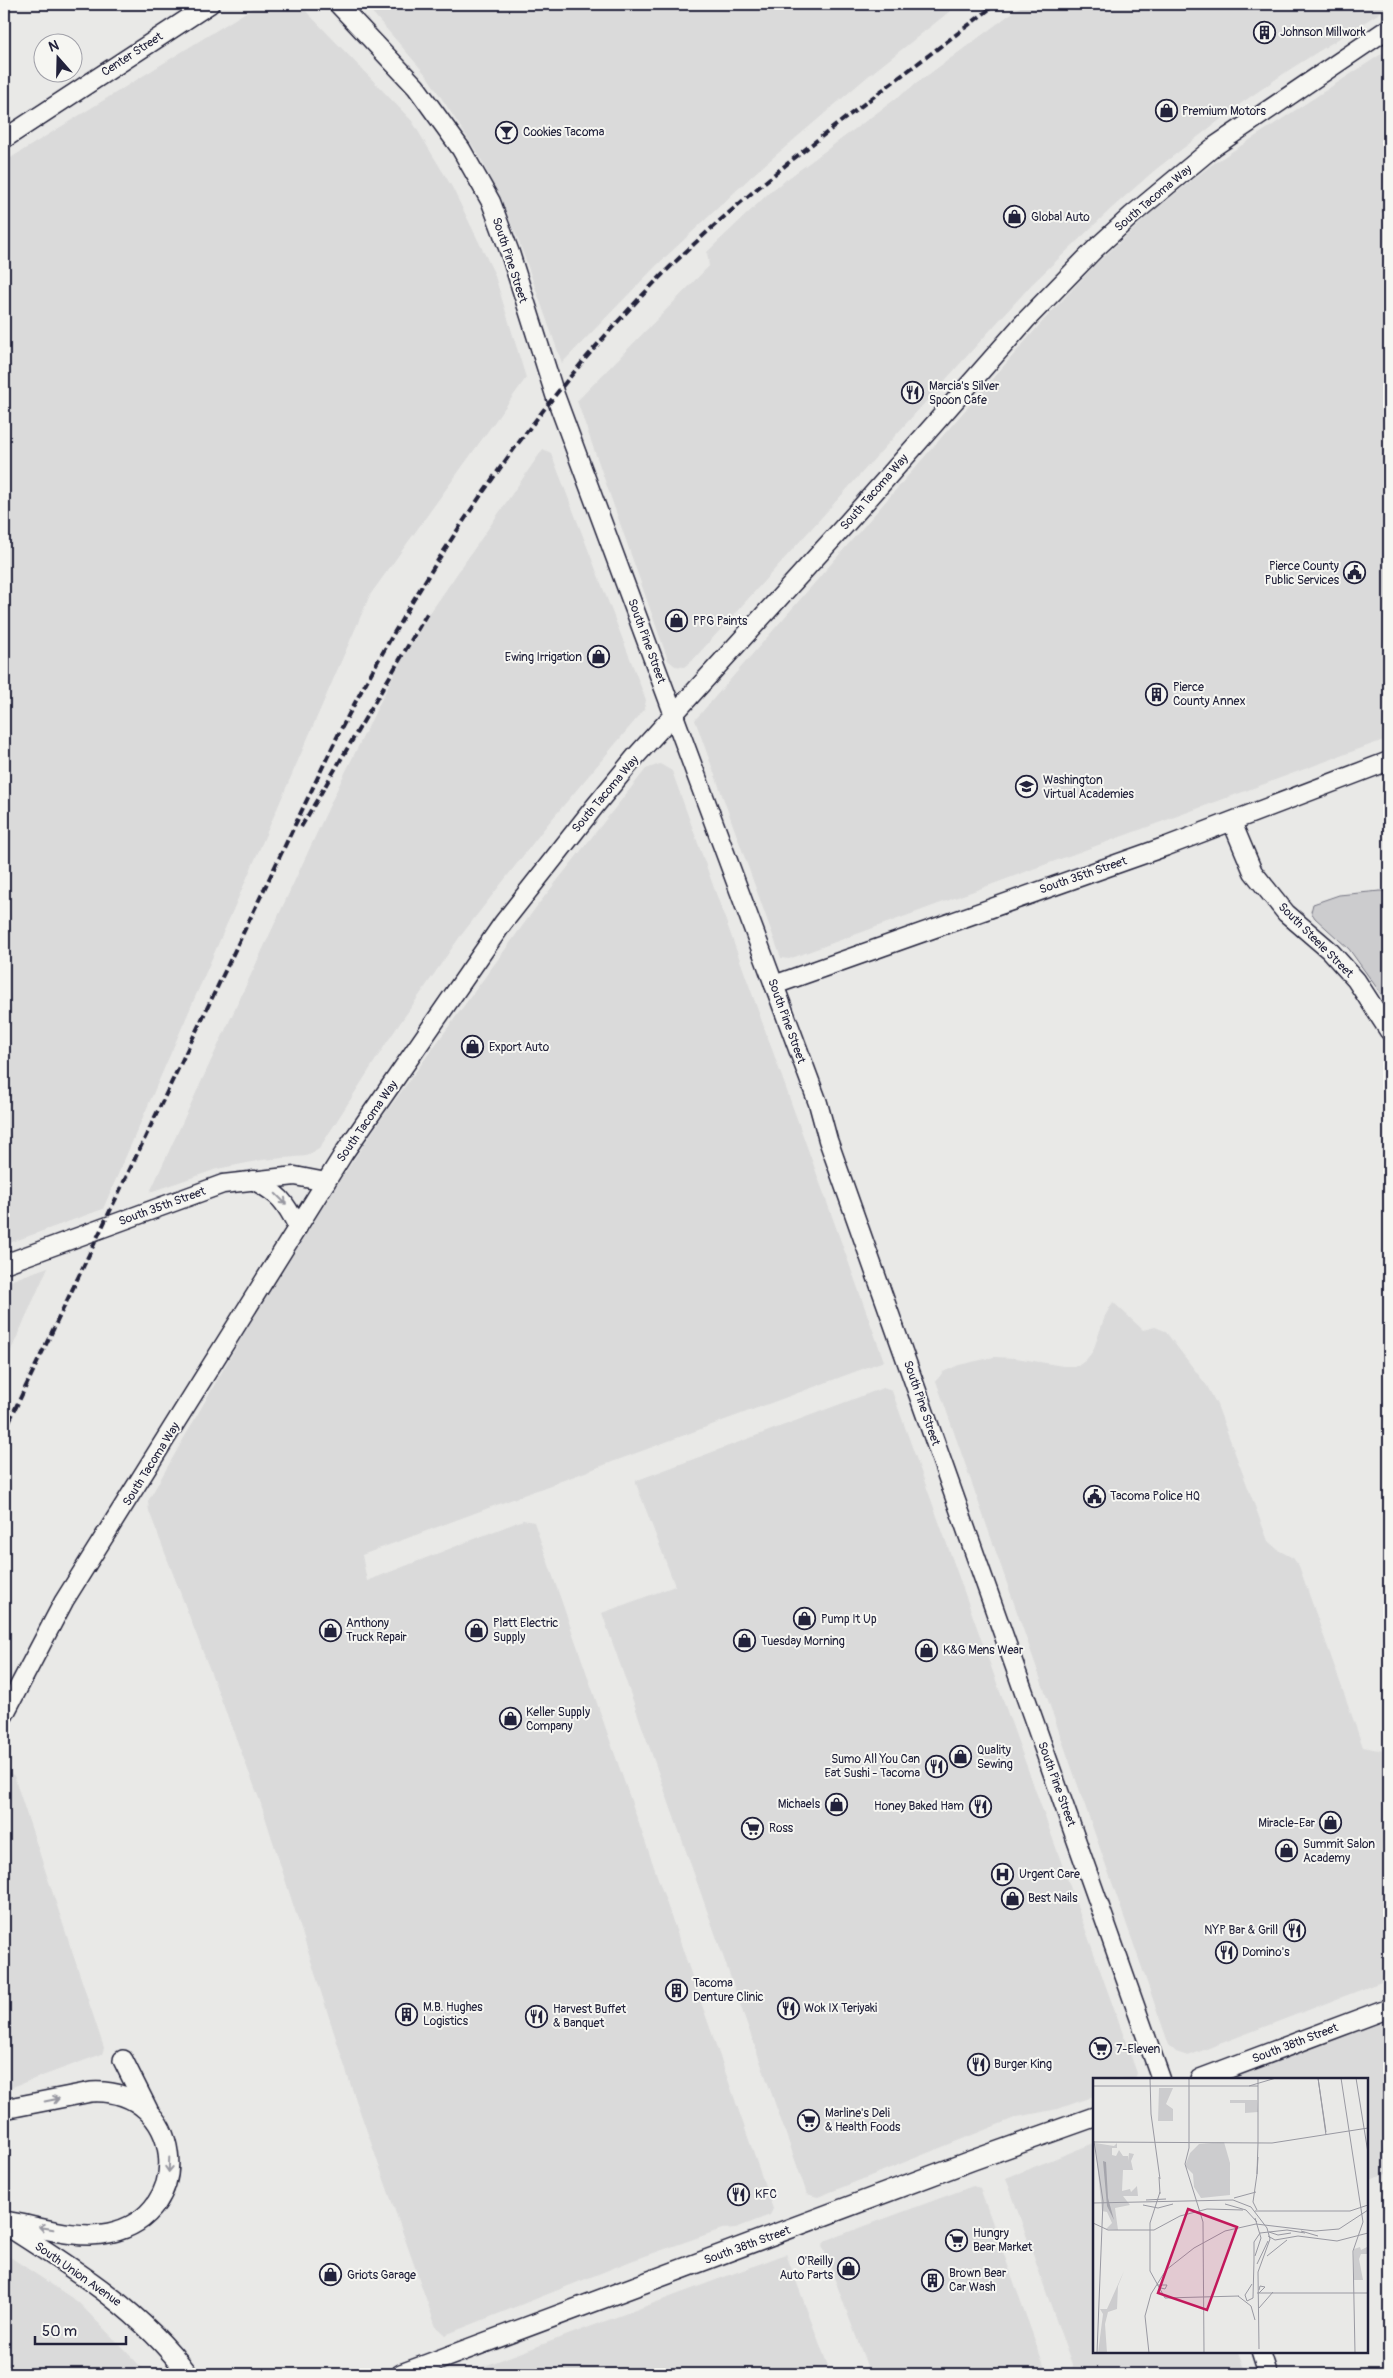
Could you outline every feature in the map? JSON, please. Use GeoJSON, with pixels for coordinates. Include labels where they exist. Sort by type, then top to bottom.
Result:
{"type":"FeatureCollection","features":[{"type":"Feature","properties":{"kind":"main road","name":"Center Street"},"geometry":{"type":"LineString","coordinates":[[4,138],[210,4]]}},
{"type":"Feature","properties":{"kind":"main road","name":"South Pine Street"},"geometry":{"type":"LineString","coordinates":[[338,4],[416,87],[461,148],[491,202],[510,253],[555,394],[774,985],[1161,2078]]}},
{"type":"Feature","properties":{"kind":"main road","name":"South Tacoma Way"},"geometry":{"type":"LineString","coordinates":[[4,1716],[64,1602],[326,1182],[503,923],[595,806],[1026,320],[1096,248],[1132,215],[1215,146],[1389,28]]}},
{"type":"Feature","properties":{"kind":"main road","name":"South 35th Street"},"geometry":{"type":"LineString","coordinates":[[774,985],[1232,822],[1389,761]]}},
{"type":"Feature","properties":{"kind":"main road","name":"South Steele Street"},"geometry":{"type":"LineString","coordinates":[[1232,822],[1253,872],[1286,913],[1329,950],[1356,980],[1389,1031]]}},
{"type":"Feature","properties":{"kind":"main road","name":"South 35th Street"},"geometry":{"type":"LineString","coordinates":[[4,1264],[223,1184],[295,1176],[326,1182]]}},
{"type":"Feature","properties":{"kind":"main road"},"geometry":{"type":"LineString","coordinates":[[253,1180],[274,1192],[286,1203],[298,1228]]}},
{"type":"Feature","properties":{"kind":"main road","name":"South 38th Street"},"geometry":{"type":"LineString","coordinates":[[1203,2078],[1389,2008]]}},
{"type":"Feature","properties":{"kind":"main road"},"geometry":{"type":"LineString","coordinates":[[4,2222],[83,2234],[98,2234],[122,2230],[146,2216],[161,2196],[170,2171],[169,2154],[164,2136],[157,2120],[148,2110],[123,2060]]}},
{"type":"Feature","properties":{"kind":"main road"},"geometry":{"type":"LineString","coordinates":[[4,2109],[91,2092],[106,2091],[121,2094],[148,2110]]}},
{"type":"Feature","properties":{"kind":"main road","name":"South 38th Street"},"geometry":{"type":"LineString","coordinates":[[401,2374],[973,2160],[1093,2117]]}},
{"type":"Feature","properties":{"kind":"main road","name":"South Union Avenue"},"geometry":{"type":"LineString","coordinates":[[4,2222],[78,2271],[123,2305],[188,2374]]}},
{"type":"Feature","properties":{"kind":"main road"},"geometry":{"type":"LineString","coordinates":[[1260,2353],[1268,2374]]}},
{"type":"Feature","properties":{"kind":"shaded area"},"geometry":{"type":"Polygon","coordinates":[[[259,4],[299,4],[412,121],[452,187],[494,273],[526,378],[370,595],[103,1209],[4,1245],[4,162],[259,4]]]}},
{"type":"Feature","properties":{"kind":"shaded area"},"geometry":{"type":"Polygon","coordinates":[[[365,4],[959,4],[867,77],[754,174],[656,266],[562,363],[518,239],[480,157],[427,76],[365,4]]]}},
{"type":"Feature","properties":{"kind":"shaded area"},"geometry":{"type":"Polygon","coordinates":[[[1024,4],[1389,4],[1389,7],[1289,70],[1243,102],[1155,170],[1113,207],[1032,284],[692,661],[684,667],[675,666],[668,660],[577,401],[709,266],[707,252],[771,191],[1024,4]]]}},
{"type":"Feature","properties":{"kind":"shaded area"},"geometry":{"type":"Polygon","coordinates":[[[1389,49],[1389,210],[1381,213],[1389,234],[1389,738],[789,959],[781,958],[695,720],[1043,321],[1095,265],[1151,213],[1210,166],[1389,49]]]}},
{"type":"Feature","properties":{"kind":"shaded area"},"geometry":{"type":"Polygon","coordinates":[[[543,449],[551,453],[646,700],[644,710],[547,825],[459,938],[387,1042],[319,1149],[306,1156],[262,1160],[217,1169],[150,1192],[341,781],[410,642],[543,449]]]}},
{"type":"Feature","properties":{"kind":"shaded area"},"geometry":{"type":"Polygon","coordinates":[[[660,764],[672,771],[884,1361],[362,1555],[367,1581],[523,1520],[534,1522],[773,2209],[770,2215],[736,2228],[722,2229],[631,2261],[445,2335],[436,2327],[351,2086],[260,1801],[149,1511],[148,1501],[240,1340],[334,1189],[384,1115],[537,906],[646,769],[660,764]]]}},
{"type":"Feature","properties":{"kind":"shaded area"},"geometry":{"type":"Polygon","coordinates":[[[1380,891],[1389,892],[1389,1005],[1349,949],[1315,918],[1311,912],[1313,904],[1339,895],[1380,891]]]}},
{"type":"Feature","properties":{"kind":"shaded area"},"geometry":{"type":"Polygon","coordinates":[[[48,1267],[4,1366],[4,1283],[48,1267]]]}},
{"type":"Feature","properties":{"kind":"shaded area"},"geometry":{"type":"Polygon","coordinates":[[[1113,1302],[1143,1330],[1155,1327],[1165,1331],[1207,1386],[1217,1405],[1268,1541],[1278,1550],[1293,1558],[1299,1566],[1363,1747],[1389,1752],[1389,1979],[1188,2056],[1176,2052],[1169,2045],[936,1381],[943,1372],[959,1365],[994,1357],[1016,1358],[1063,1366],[1078,1366],[1093,1351],[1105,1316],[1113,1302]]]}},
{"type":"Feature","properties":{"kind":"shaded area"},"geometry":{"type":"Polygon","coordinates":[[[883,1388],[892,1391],[1137,2073],[1135,2078],[1093,2078],[1093,2096],[1058,2109],[1017,2117],[818,2197],[807,2194],[602,1613],[675,1586],[635,1481],[883,1388]]]}},
{"type":"Feature","properties":{"kind":"shaded area"},"geometry":{"type":"Polygon","coordinates":[[[4,1771],[14,1776],[104,2048],[102,2054],[4,2090],[4,1771]]]}},
{"type":"Feature","properties":{"kind":"shaded area"},"geometry":{"type":"Polygon","coordinates":[[[1389,2008],[1389,2173],[1368,2181],[1368,2078],[1203,2078],[1389,2008]]]}},
{"type":"Feature","properties":{"kind":"shaded area"},"geometry":{"type":"Polygon","coordinates":[[[1093,2143],[1093,2353],[1238,2353],[1246,2374],[1075,2374],[1006,2178],[1093,2143]]]}},
{"type":"Feature","properties":{"kind":"shaded area"},"geometry":{"type":"Polygon","coordinates":[[[973,2186],[980,2188],[1047,2374],[870,2374],[822,2245],[827,2240],[973,2186]]]}},
{"type":"Feature","properties":{"kind":"shaded area"},"geometry":{"type":"Polygon","coordinates":[[[4,2253],[78,2302],[148,2374],[4,2374],[4,2253]]]}},
{"type":"Feature","properties":{"kind":"shaded area"},"geometry":{"type":"Polygon","coordinates":[[[786,2254],[831,2374],[463,2374],[786,2254]]]}},
{"type":"Feature","properties":{"kind":"railway"},"geometry":{"type":"LineString","coordinates":[[4,1432],[339,733],[409,608],[487,487],[573,373],[620,319],[670,267],[708,231],[788,163],[996,4]]}},
{"type":"Feature","properties":{"kind":"railway"},"geometry":{"type":"LineString","coordinates":[[301,827],[429,610]]}},
{"type":"Feature","properties":{"kind":"railway"},"geometry":{"type":"LineString","coordinates":[[4,1338],[6,1356],[4,1390]]}},
{"type":"Feature","properties":{"kind":"place","name":"Johnson Millwork"},"geometry":{"type":"Point","coordinates":[1264,32]}},
{"type":"Feature","properties":{"kind":"place","name":"Premium Motors"},"geometry":{"type":"Point","coordinates":[1166,111]}},
{"type":"Feature","properties":{"kind":"place","name":"Cookies Tacoma"},"geometry":{"type":"Point","coordinates":[507,132]}},
{"type":"Feature","properties":{"kind":"place","name":"Global Auto"},"geometry":{"type":"Point","coordinates":[1015,217]}},
{"type":"Feature","properties":{"kind":"place","name":"Marcia's Silver Spoon Cafe"},"geometry":{"type":"Point","coordinates":[913,393]}},
{"type":"Feature","properties":{"kind":"place","name":"Pierce County Public Services"},"geometry":{"type":"Point","coordinates":[1355,573]}},
{"type":"Feature","properties":{"kind":"place","name":"PPG Paints"},"geometry":{"type":"Point","coordinates":[677,621]}},
{"type":"Feature","properties":{"kind":"place","name":"Ewing Irrigation"},"geometry":{"type":"Point","coordinates":[598,657]}},
{"type":"Feature","properties":{"kind":"place","name":"Pierce County Annex"},"geometry":{"type":"Point","coordinates":[1157,694]}},
{"type":"Feature","properties":{"kind":"place","name":"Washington Virtual Academies"},"geometry":{"type":"Point","coordinates":[1027,787]}},
{"type":"Feature","properties":{"kind":"place","name":"Export Auto"},"geometry":{"type":"Point","coordinates":[473,1047]}},
{"type":"Feature","properties":{"kind":"place","name":"Tacoma Police HQ"},"geometry":{"type":"Point","coordinates":[1094,1496]}},
{"type":"Feature","properties":{"kind":"place","name":"Pump It Up"},"geometry":{"type":"Point","coordinates":[805,1619]}},
{"type":"Feature","properties":{"kind":"place","name":"Anthony Truck Repair"},"geometry":{"type":"Point","coordinates":[330,1630]}},
{"type":"Feature","properties":{"kind":"place","name":"Platt Electric Supply"},"geometry":{"type":"Point","coordinates":[477,1630]}},
{"type":"Feature","properties":{"kind":"place","name":"Tuesday Morning"},"geometry":{"type":"Point","coordinates":[745,1641]}},
{"type":"Feature","properties":{"kind":"place","name":"K&G Mens Wear"},"geometry":{"type":"Point","coordinates":[927,1650]}},
{"type":"Feature","properties":{"kind":"place","name":"Keller Supply Company"},"geometry":{"type":"Point","coordinates":[510,1719]}},
{"type":"Feature","properties":{"kind":"place","name":"Quality Sewing"},"geometry":{"type":"Point","coordinates":[961,1757]}},
{"type":"Feature","properties":{"kind":"place","name":"Sumo All You Can Eat Sushi - Tacoma"},"geometry":{"type":"Point","coordinates":[936,1766]}},
{"type":"Feature","properties":{"kind":"place","name":"Michaels"},"geometry":{"type":"Point","coordinates":[836,1804]}},
{"type":"Feature","properties":{"kind":"place","name":"Honey Baked Ham"},"geometry":{"type":"Point","coordinates":[980,1806]}},
{"type":"Feature","properties":{"kind":"place","name":"Miracle-Ear"},"geometry":{"type":"Point","coordinates":[1331,1823]}},
{"type":"Feature","properties":{"kind":"place","name":"Ross"},"geometry":{"type":"Point","coordinates":[753,1828]}},
{"type":"Feature","properties":{"kind":"place","name":"Summit Salon Academy"},"geometry":{"type":"Point","coordinates":[1287,1851]}},
{"type":"Feature","properties":{"kind":"place","name":"Urgent Care"},"geometry":{"type":"Point","coordinates":[1003,1874]}},
{"type":"Feature","properties":{"kind":"place","name":"Best Nails"},"geometry":{"type":"Point","coordinates":[1012,1898]}},
{"type":"Feature","properties":{"kind":"place","name":"NYP Bar & Grill"},"geometry":{"type":"Point","coordinates":[1294,1930]}},
{"type":"Feature","properties":{"kind":"place","name":"Domino's"},"geometry":{"type":"Point","coordinates":[1226,1952]}},
{"type":"Feature","properties":{"kind":"place","name":"Tacoma Denture Clinic"},"geometry":{"type":"Point","coordinates":[677,1990]}},
{"type":"Feature","properties":{"kind":"place","name":"Wok IX Teriyaki"},"geometry":{"type":"Point","coordinates":[788,2008]}},
{"type":"Feature","properties":{"kind":"place","name":"M.B. Hughes Logistics"},"geometry":{"type":"Point","coordinates":[407,2014]}},
{"type":"Feature","properties":{"kind":"place","name":"Harvest Buffet & Banquet"},"geometry":{"type":"Point","coordinates":[537,2016]}},
{"type":"Feature","properties":{"kind":"place","name":"7-Eleven"},"geometry":{"type":"Point","coordinates":[1100,2049]}},
{"type":"Feature","properties":{"kind":"place","name":"Burger King"},"geometry":{"type":"Point","coordinates":[978,2064]}},
{"type":"Feature","properties":{"kind":"place","name":"Marline's Deli & Health Foods"},"geometry":{"type":"Point","coordinates":[809,2120]}},
{"type":"Feature","properties":{"kind":"place","name":"KFC"},"geometry":{"type":"Point","coordinates":[739,2194]}},
{"type":"Feature","properties":{"kind":"place","name":"Hungry Bear Market"},"geometry":{"type":"Point","coordinates":[957,2240]}},
{"type":"Feature","properties":{"kind":"place","name":"O'Reilly Auto Parts"},"geometry":{"type":"Point","coordinates":[849,2268]}},
{"type":"Feature","properties":{"kind":"place","name":"Griots Garage"},"geometry":{"type":"Point","coordinates":[331,2275]}},
{"type":"Feature","properties":{"kind":"place","name":"Brown Bear Car Wash"},"geometry":{"type":"Point","coordinates":[933,2280]}}]}
